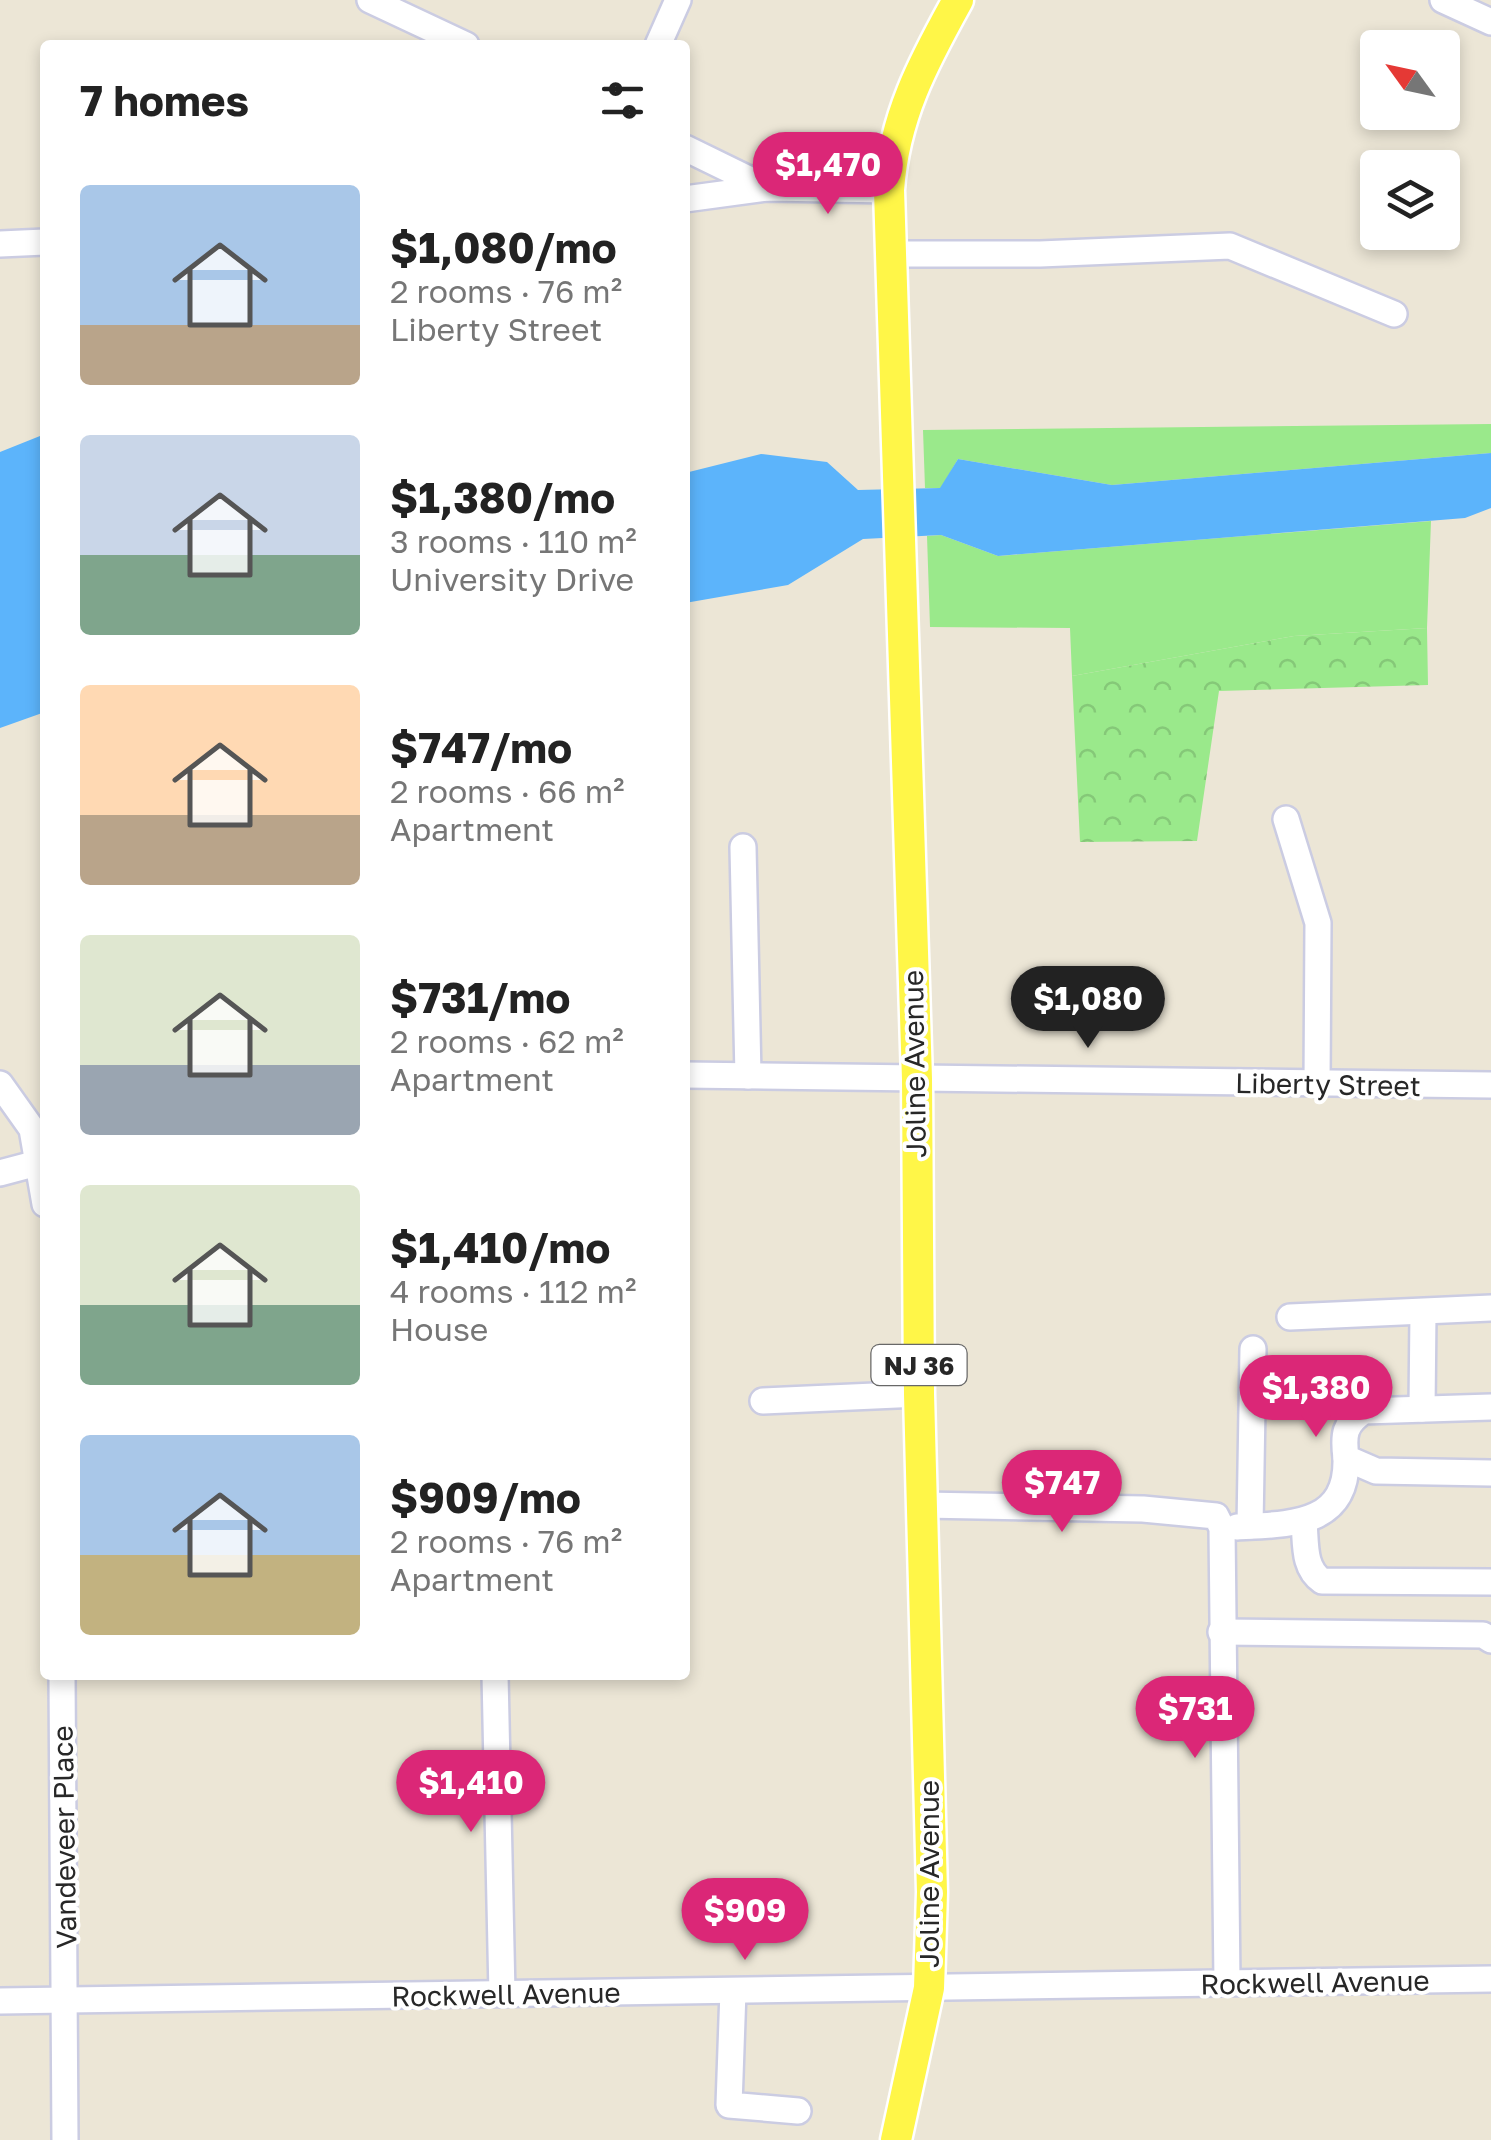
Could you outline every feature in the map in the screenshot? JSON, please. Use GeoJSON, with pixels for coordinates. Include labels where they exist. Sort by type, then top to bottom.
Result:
{"type":"FeatureCollection","features":[{"type":"Feature","properties":{"kind":"main road","name":"Joline Avenue"},"geometry":{"type":"LineString","coordinates":[[896,2140],[928,1988],[932,1892],[919,1394],[917,1080],[889,190],[896,130],[905,100],[958,0]]}},
{"type":"Feature","properties":{"kind":"street"},"geometry":{"type":"LineString","coordinates":[[370,0],[455,40]]}},
{"type":"Feature","properties":{"kind":"street"},"geometry":{"type":"LineString","coordinates":[[660,40],[678,0]]}},
{"type":"Feature","properties":{"kind":"street"},"geometry":{"type":"LineString","coordinates":[[1444,0],[1491,22]]}},
{"type":"Feature","properties":{"kind":"street"},"geometry":{"type":"LineString","coordinates":[[690,150],[767,188]]}},
{"type":"Feature","properties":{"kind":"street"},"geometry":{"type":"LineString","coordinates":[[690,198],[767,188],[889,190]]}},
{"type":"Feature","properties":{"kind":"street"},"geometry":{"type":"LineString","coordinates":[[0,244],[40,242]]}},
{"type":"Feature","properties":{"kind":"street"},"geometry":{"type":"LineString","coordinates":[[892,254],[1040,254],[1230,246],[1394,314]]}},
{"type":"Feature","properties":{"kind":"street"},"geometry":{"type":"LineString","coordinates":[[1286,819],[1318,924],[1317,1084]]}},
{"type":"Feature","properties":{"kind":"street"},"geometry":{"type":"LineString","coordinates":[[742,847],[748,1076]]}},
{"type":"Feature","properties":{"kind":"street","name":"Liberty Street"},"geometry":{"type":"LineString","coordinates":[[690,1074],[1491,1085]]}},
{"type":"Feature","properties":{"kind":"street"},"geometry":{"type":"LineString","coordinates":[[0,1084],[32,1128],[40,1158]]}},
{"type":"Feature","properties":{"kind":"street"},"geometry":{"type":"LineString","coordinates":[[0,1173],[40,1162]]}},
{"type":"Feature","properties":{"kind":"street"},"geometry":{"type":"LineString","coordinates":[[1290,1317],[1491,1308]]}},
{"type":"Feature","properties":{"kind":"street"},"geometry":{"type":"LineString","coordinates":[[1422,1408],[1423,1312]]}},
{"type":"Feature","properties":{"kind":"street"},"geometry":{"type":"LineString","coordinates":[[1250,1526],[1253,1349]]}},
{"type":"Feature","properties":{"kind":"street"},"geometry":{"type":"LineString","coordinates":[[763,1401],[919,1394]]}},
{"type":"Feature","properties":{"kind":"street"},"geometry":{"type":"LineString","coordinates":[[1222,1528],[1304,1522],[1339,1495],[1346,1458],[1343,1436],[1350,1421],[1364,1411],[1491,1408]]}},
{"type":"Feature","properties":{"kind":"street"},"geometry":{"type":"LineString","coordinates":[[1346,1458],[1376,1471],[1491,1472]]}},
{"type":"Feature","properties":{"kind":"street"},"geometry":{"type":"LineString","coordinates":[[923,1505],[1203,1512],[1216,1516],[1222,1528],[1228,1983]]}},
{"type":"Feature","properties":{"kind":"street"},"geometry":{"type":"LineString","coordinates":[[1304,1522],[1308,1564],[1322,1581],[1491,1582]]}},
{"type":"Feature","properties":{"kind":"street"},"geometry":{"type":"LineString","coordinates":[[1221,1632],[1483,1635],[1491,1640]]}},
{"type":"Feature","properties":{"kind":"street","name":"Vandeveer Place"},"geometry":{"type":"LineString","coordinates":[[62,1680],[66,2140]]}},
{"type":"Feature","properties":{"kind":"street"},"geometry":{"type":"LineString","coordinates":[[495,1680],[502,1994]]}},
{"type":"Feature","properties":{"kind":"street","name":"Rockwell Avenue"},"geometry":{"type":"LineString","coordinates":[[0,2001],[1491,1979]]}},
{"type":"Feature","properties":{"kind":"street"},"geometry":{"type":"LineString","coordinates":[[732,1991],[729,2104],[798,2111]]}},
{"type":"Feature","properties":{"kind":"green space"},"geometry":{"type":"Polygon","coordinates":[[[1491,424],[1491,453],[1112,485],[958,459],[941,488],[925,488],[923,430],[1491,424]]]}},
{"type":"Feature","properties":{"kind":"green space"},"geometry":{"type":"Polygon","coordinates":[[[1431,521],[1427,628],[1294,636],[1072,676],[1070,628],[930,627],[927,536],[941,535],[998,556],[1431,521]]]}},
{"type":"Feature","properties":{"kind":"green space"},"geometry":{"type":"Polygon","coordinates":[[[1427,628],[1428,685],[1219,691],[1197,841],[1080,842],[1072,676],[1294,636],[1427,628]]]}},
{"type":"Feature","properties":{"kind":"water"},"geometry":{"type":"Polygon","coordinates":[[[40,436],[40,714],[0,728],[0,452],[40,436]]]}},
{"type":"Feature","properties":{"kind":"water"},"geometry":{"type":"Polygon","coordinates":[[[1491,453],[1491,508],[1465,518],[998,556],[941,535],[863,539],[788,585],[690,602],[690,472],[761,454],[827,462],[858,490],[940,488],[958,459],[1112,485],[1491,453]]]}}]}
